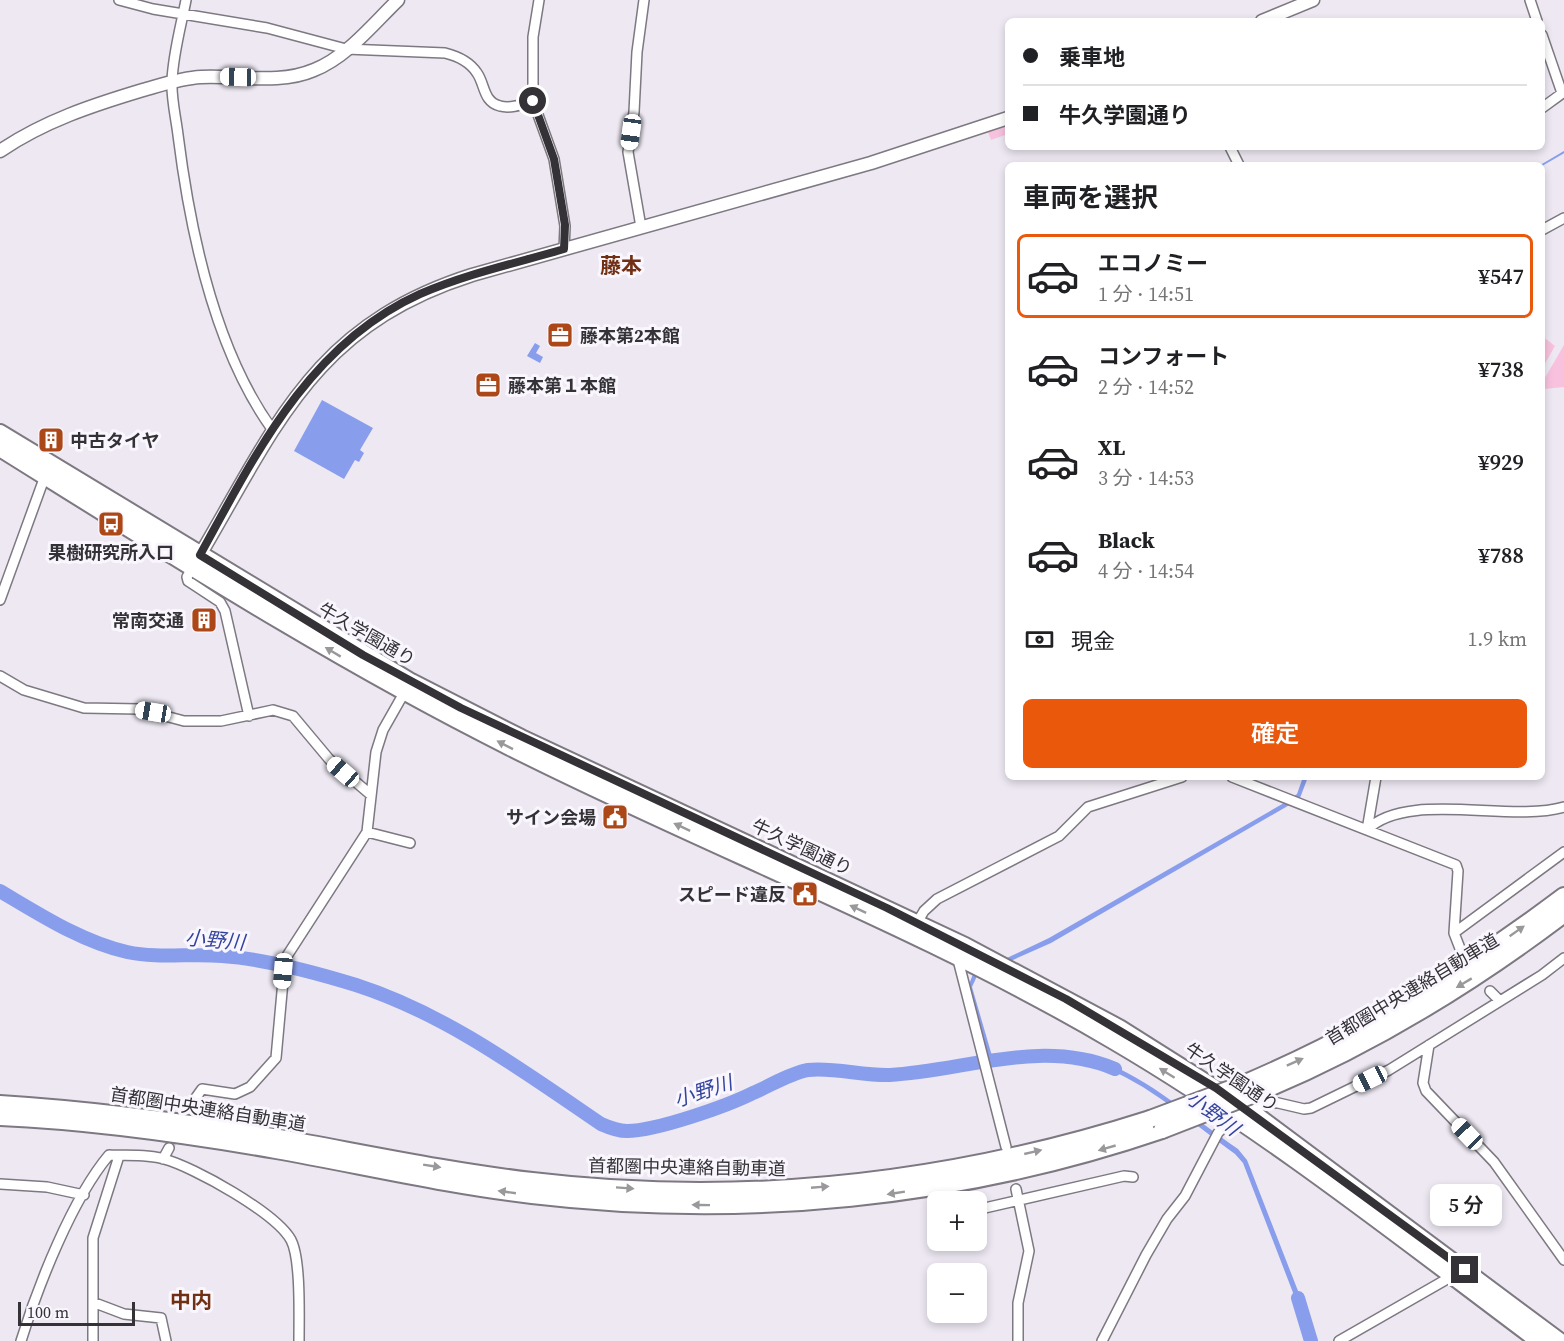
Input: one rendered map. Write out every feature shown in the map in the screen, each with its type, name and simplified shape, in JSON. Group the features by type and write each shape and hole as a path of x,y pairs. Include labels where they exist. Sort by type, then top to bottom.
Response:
{"highway":[{"name":"牛久学園通り","path":"0,433 404,693 516,750 914,928 957,956 1115,1041 1241,1113"},
{"name":"牛久学園通り","path":"0,448 45,476 363,655 471,713 914,928 1066,999 1169,1059 1458,1273 1559,1341"},
{"name":"首都圏中央連絡自動車道","path":"0,1117 106,1125 193,1137 530,1195 640,1204 705,1205 824,1201 886,1194 1005,1174 1077,1157 1156,1125 1326,1047 1416,999 1564,896"},
{"name":"首都圏中央連絡自動車道","path":"0,1104 120,1114 197,1125 533,1181 709,1191 823,1187 948,1170 1070,1144 1156,1125 1257,1093 1373,1038 1475,977 1564,914"},
{"name":"牛久学園通り","path":"1458,1273 1539,1341"}],"street":[{"path":"118,0 267,28 346,49 445,53 456,56 471,66 478,74 490,100 499,106 510,107 533,101"},
{"path":"186,0 172,81 183,173 211,291 240,372 272,429"},
{"path":"0,151 36,130 94,103 172,81 199,77 296,77 332,62 398,0"},
{"path":"539,0 533,37 533,101 554,159 565,225 564,249"},
{"path":"641,227 628,152 644,0"},
{"path":"1269,18 1313,0"},
{"path":"1530,0 1536,18"},
{"path":"1545,43 1563,92 1545,106"},
{"path":"249,716 225,611 220,602 188,581 188,577 272,429 296,394 327,359 381,316 417,295 446,284 871,163 1005,119"},
{"path":"1545,228 1564,218"},
{"path":"0,600 45,476"},
{"path":"0,676 24,690 84,708 139,709 184,721 221,721 273,710 293,716 329,759 370,795"},
{"path":"192,1103 202,1089 234,1094 250,1087 276,1058 285,960 367,832 376,752 383,730 404,693"},
{"path":"914,928 930,904 937,899 1059,836 1088,807 1173,780"},
{"path":"1240,780 1456,865 1458,872 1454,933 1461,951"},
{"path":"1367,830 1375,780"},
{"path":"1367,830 1389,815 1410,810 1531,813 1564,807"},
{"path":"367,832 410,843"},
{"path":"1454,933 1564,852"},
{"path":"957,956 1006,1147"},
{"path":"1102,1341 1146,1255 1167,1219 1185,1196 1216,1137 1241,1113 1274,1102 1304,1109 1311,1108 1389,1070 1564,958"},
{"path":"1490,991 1500,1001"},
{"path":"1429,1045 1423,1083 1426,1091 1494,1162 1564,1260"},
{"path":"163,1159 169,1148"},
{"path":"21,1341 31,1309 62,1237 94,1173 108,1155 163,1159 232,1192 282,1228 292,1242 298,1286 299,1341"},
{"path":"93,1341 95,1303 93,1238 119,1156"},
{"path":"987,1208 1124,1176 1133,1177"},
{"path":"0,1184 47,1187 84,1195"},
{"path":"1016,1190 1029,1251 1018,1303 1018,1341"},
{"path":"1339,1341 1458,1273"},
{"path":"95,1303 123,1314 161,1318 166,1341"}],"shaded area":[{"path":"1005,127 1005,135 991,140 988,132"},
{"path":"1545,338 1555,346 1545,364"},
{"path":"1564,345 1564,387 1545,389 1545,378"}],"water":[{"path":"535,343 540,346 536,353 543,357 540,363 527,356"},
{"path":"322,400 373,428 360,450 364,453 359,462 355,460 344,479 294,451"},
{"path":"1302,780 1307,780 1300,798 1286,807 1051,943 977,976 972,987 992,1056 986,1058 968,987 973,974 1049,938 1297,794"},
{"path":"1099,1060 1154,1089 1238,1149 1247,1160 1307,1314 1302,1316 1243,1163 1235,1154 1152,1093 1098,1065"}],"waterway":[{"path":"1545,163 1564,152"},
{"name":"小野川","path":"0,891 77,934 127,952 151,955 210,955 256,960 324,975 389,997 483,1045 601,1124 620,1130 640,1130 691,1117 808,1070 890,1075 1031,1056 1059,1056 1087,1060 1115,1069"},
{"name":"小野川","path":"1298,1298 1311,1341"}],"tunnel":[{"path":"169,1148 192,1103"}],"place":[{"name":"藤本第2本館","path":"560,335"},
{"name":"藤本第１本館","path":"488,385"},
{"name":"中古タイヤ","path":"51,440"},
{"name":"果樹研究所入口","path":"111,524"},
{"name":"常南交通","path":"204,620"},
{"name":"サイン会場","path":"615,817"},
{"name":"スピード違反","path":"805,894"}],"district":[{"name":"藤本","path":"621,265"},
{"name":"中内","path":"191,1300"}],"route":[{"path":"533,101 554,159 565,225 564,249 472,275 417,295 351,338 327,359 284,410 200,555 363,655 461,708 887,908 1012,970 1119,1028 1249,1110 1465,1270"}]}
